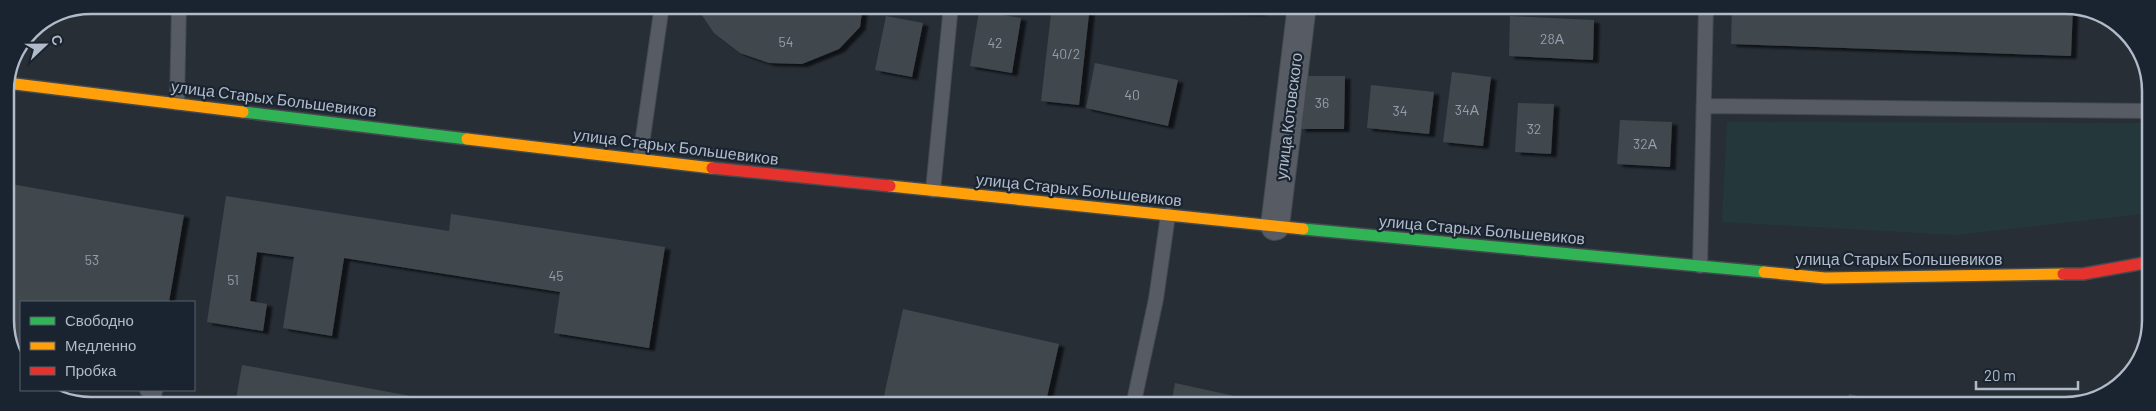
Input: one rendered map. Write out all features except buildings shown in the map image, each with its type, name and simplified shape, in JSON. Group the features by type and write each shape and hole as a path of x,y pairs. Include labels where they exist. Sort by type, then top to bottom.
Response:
{"street":[{"name":"улица Котовского","path":"1275,226 1301,14"},
{"name":"улица Старых Большевиков","path":"14,84 640,158 933,190 1275,226 1826,278 2083,274 2142,263"}],"lane":[{"path":"177,103 179,14"},
{"path":"640,158 661,14"},
{"path":"933,190 950,14"},
{"path":"1700,266 1706,14"},
{"path":"1704,106 2142,111"},
{"path":"1135,397 1156,299 1168,215"}],"green space":[{"path":"1727,122 2142,123 2142,214 1956,235 1722,222"}],"traffic: fast":[{"path":"243,112 467,139"},
{"path":"1303,229 1764,272"}],"traffic: slow":[{"path":"14,84 243,112"},
{"path":"467,139 712,168"},
{"path":"890,186 1303,229"},
{"path":"1764,272 1825,278 2063,274"}],"traffic: jam":[{"path":"712,168 890,186"},
{"path":"2063,274 2083,274 2142,263"}]}
